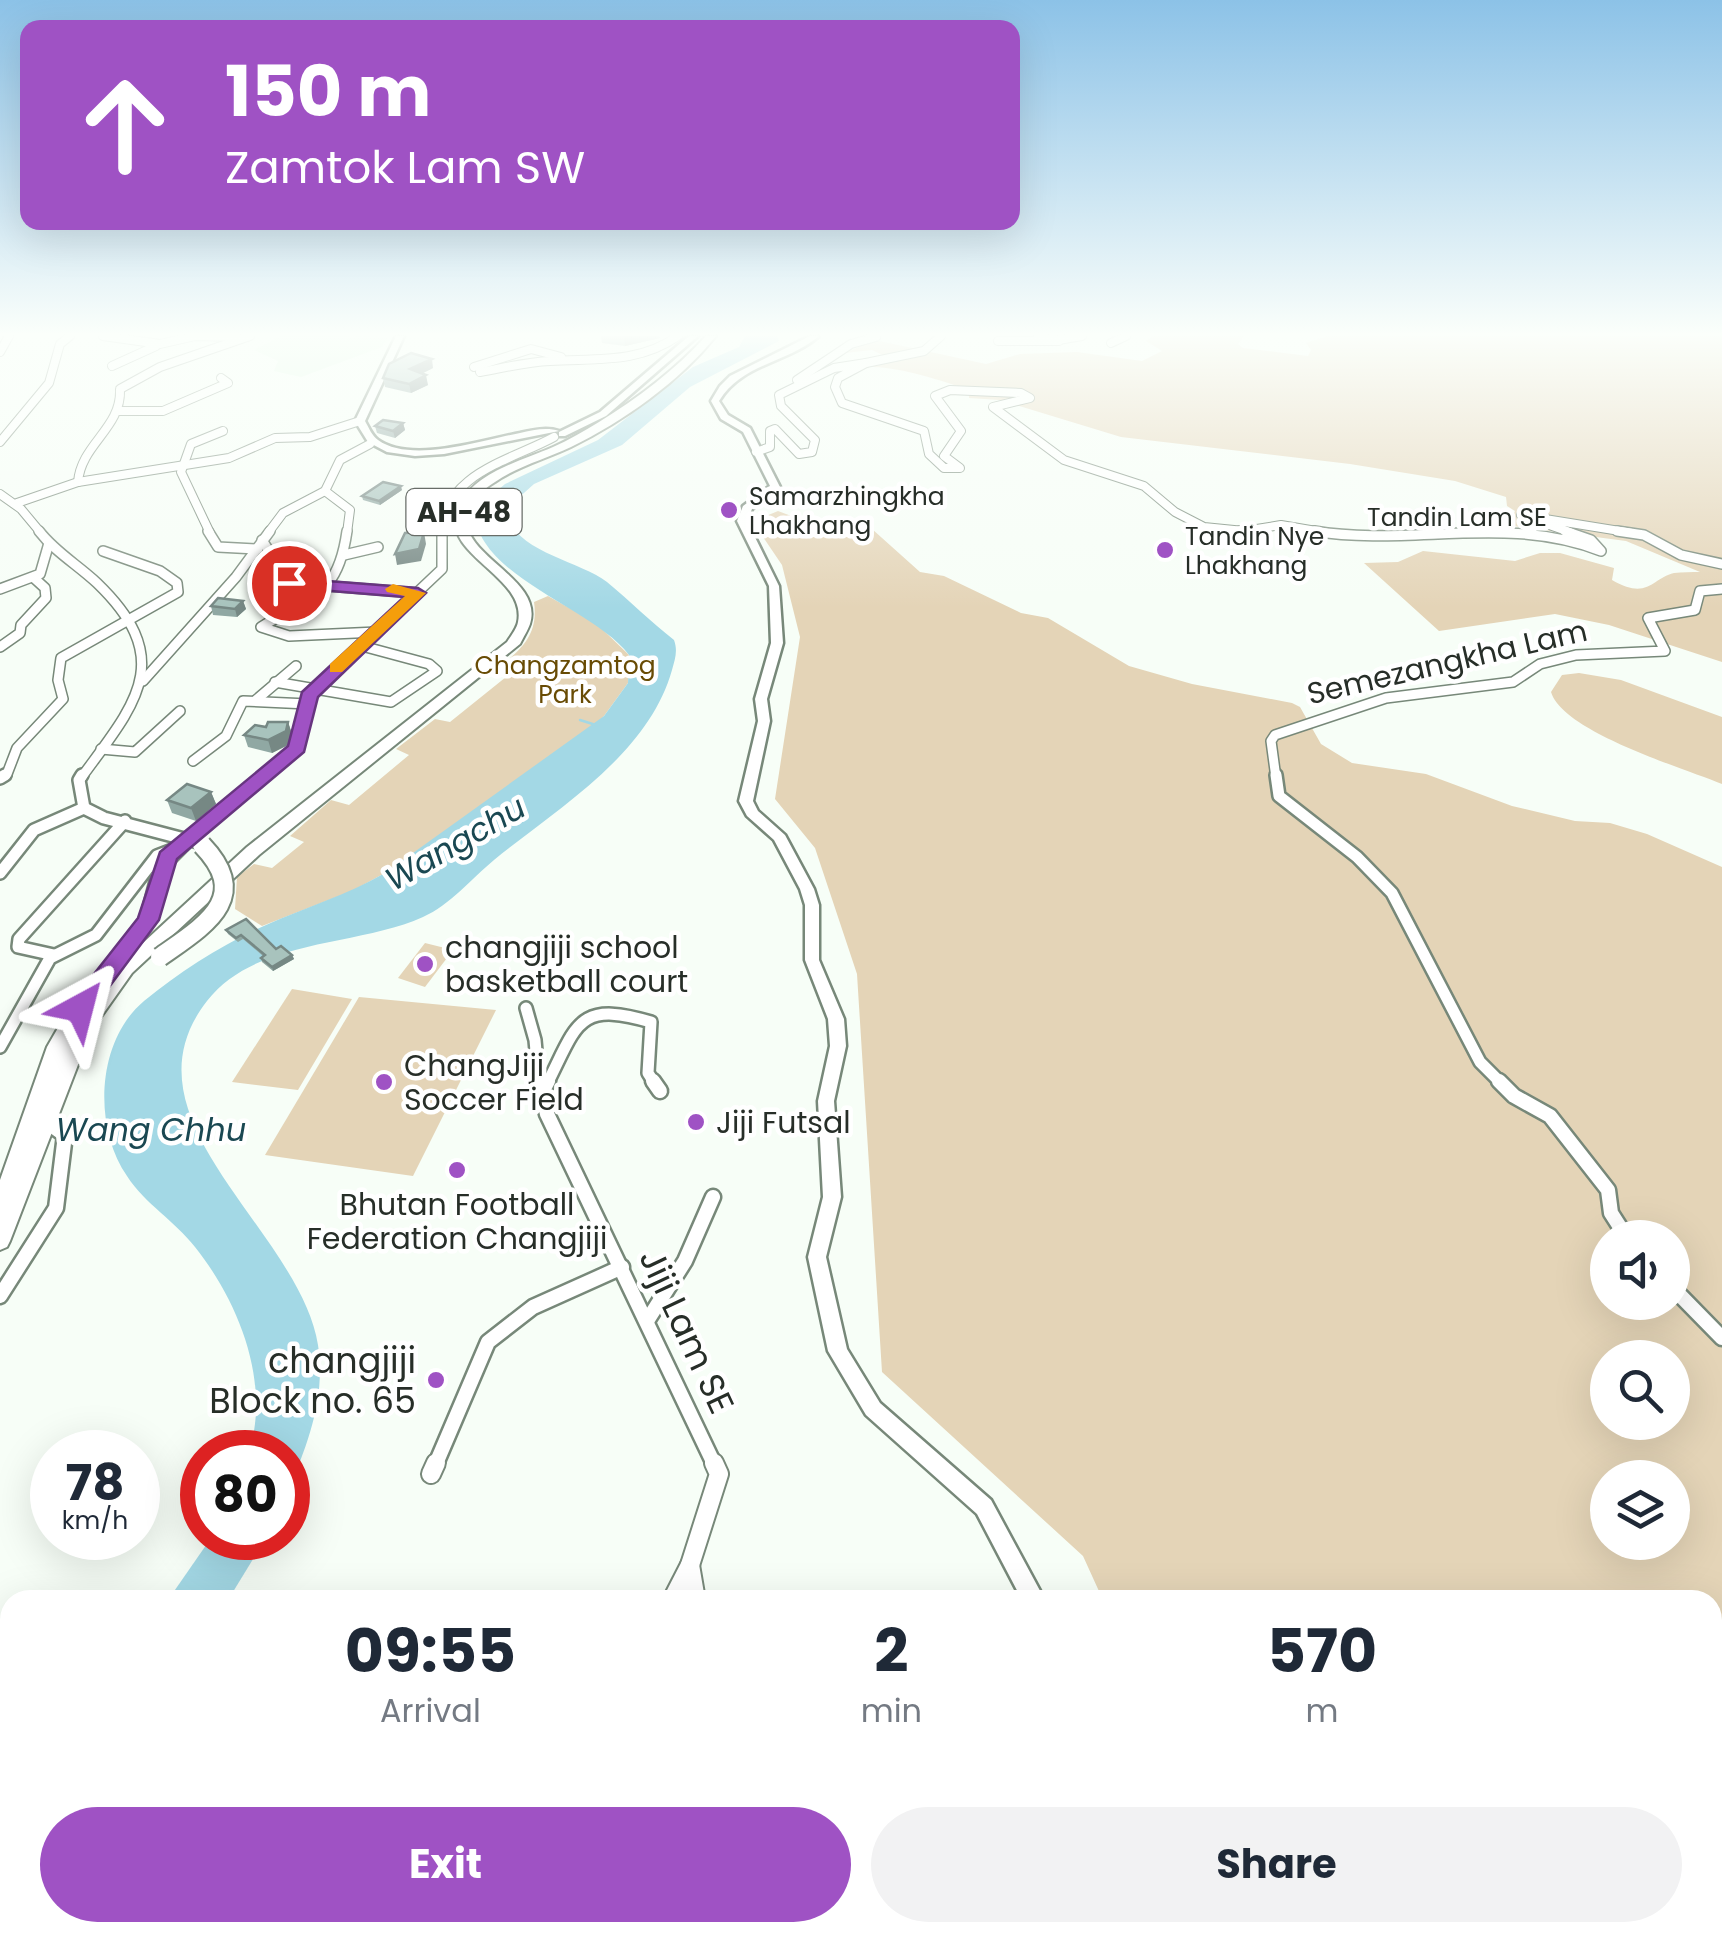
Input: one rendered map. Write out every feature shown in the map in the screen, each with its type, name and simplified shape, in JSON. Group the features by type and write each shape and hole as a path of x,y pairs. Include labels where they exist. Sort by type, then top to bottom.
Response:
{"highway":[{"name":"AH-48","path":"0,1241 83,1029 126,969 253,851 513,644 526,624 528,606 472,544 464,515 473,494 557,437 583,427"},
{"name":"AH-48","path":"557,437 584,427"},
{"name":"AH-48","path":"0,1204 55,1058 80,1008 104,978 244,846 508,634 516,619 515,604 468,557 453,515 462,494 476,482 528,460"},
{"path":"83,1029 112,994 215,913 226,895 224,870 188,845 162,864 148,920 104,978"}],"main road":[{"path":"362,427 370,444 387,454 411,454 534,433 557,437 579,427"},
{"path":"742,427 775,486 747,508 742,520 774,586 777,643 762,699 764,721 746,801 752,813 780,838 807,889 812,905 812,960 836,1018 838,1046 826,1100 832,1197 817,1257 833,1333 849,1375 873,1409 984,1506 1029,1590"}],"street":[{"path":"78,482 79,460 107,427"},
{"path":"17,502 78,482 239,456 275,438 310,437 342,427"},
{"path":"756,452 770,446 770,431 775,428 790,438 799,454 806,455 816,446 803,427"},
{"name":"Tandin Lam SE","path":"911,427 924,431 923,444 937,464 960,468 944,456 961,431 957,427"},
{"name":"Tandin Lam SE","path":"1020,427 1064,460 1144,486 1175,512 1204,527 1244,530 1281,525 1363,539 1396,534 1533,533 1574,540 1601,551 1591,540 1521,515 1644,535 1681,555 1722,564"},
{"path":"181,468 191,444 223,431"},
{"path":"0,1046 54,955 96,936 157,856 188,845 297,748 314,689 442,569 446,554 441,531 444,514 455,495 489,468 557,437"},
{"path":"143,681 283,513 325,492 333,463 370,444"},
{"path":"181,468 196,496 202,525 218,548 260,544"},
{"path":"325,492 350,510 344,556 332,584 261,627 289,636 377,632"},
{"path":"0,494 17,502 43,530 49,543 84,568 142,642 143,681 136,702 80,780 84,808"},
{"path":"0,589 40,574 49,543"},
{"path":"260,544 280,564 284,581 418,593"},
{"path":"344,556 378,547"},
{"path":"0,778 6,774 18,748 63,699 58,680 61,658 165,600 178,587 163,570 118,560 103,551"},
{"path":"0,647 16,638 46,598 45,588 34,578"},
{"name":"Semezangkha Lam","path":"1616,1220 1608,1190 1550,1116 1514,1096 1480,1062 1414,937 1408,915 1343,843 1278,796 1270,742 1306,722 1386,698 1513,682 1540,664 1576,655 1665,652 1648,618 1695,610 1700,591 1722,590"},
{"path":"275,682 390,702 437,671 429,664 362,646"},
{"path":"256,700 296,666"},
{"path":"193,761 226,736 243,701 308,704"},
{"path":"101,750 135,752 180,710"},
{"path":"0,873 22,837 56,815 84,808 188,845"},
{"path":"54,955 18,948 20,939 51,899 125,822"},
{"name":"Jiji Lam SE","path":"526,1008 534,1026 539,1104 622,1267 718,1474 690,1565 677,1590"},
{"path":"540,1096 570,1030 581,1016 592,1013 652,1022 648,1072 660,1091"},
{"path":"0,1296 56,1208 65,1135 47,1122"},
{"path":"647,1321 685,1261 713,1196"},
{"path":"431,1474 488,1342 499,1329 529,1309 622,1267"},
{"path":"1690,1306 1722,1338"},
{"path":"690,1565 694,1590"}],"green space":[{"path":"1087,427 1722,427 1722,662 1609,625 1555,614 1439,631 1364,563 1398,562 1423,551 1515,561 1540,553 1560,553 1614,568 1612,580 1634,588 1648,586 1674,573 1700,572 1626,541 1513,526 1510,522 1515,511 1507,506 1506,497 1455,481 1350,464 1121,437"},
{"path":"778,511 810,523 872,529 920,572 944,576 1021,613 1048,618 1129,666 1192,684 1292,703 1300,707 1321,744 1352,763 1426,774 1512,806 1575,821 1610,823 1647,834 1722,867 1722,1590 1098,1590 1083,1556 882,1372 857,974 815,848 775,799 800,637 782,565 759,531 766,516"},
{"name":"Changzamtog Park","path":"548,596 596,623 629,655 628,683 604,716 584,735 385,873 352,891 262,926 235,909 237,877 254,864 272,868 304,842 290,836 331,800 349,805 409,755 396,749 435,719 450,722 506,677 495,671 526,641 534,624 534,602"},
{"path":"1579,673 1621,680 1722,717 1722,784 1626,747 1577,721 1560,707 1551,692 1562,675"},
{"name":"changjiji school basketball court","path":"425,943 453,950 425,987 398,978"},
{"path":"292,989 352,999 298,1090 232,1082"},
{"name":"ChangJiji Soccer Field","path":"359,997 496,1010 413,1176 265,1155"}],"water":[{"name":"Wang Chhu","path":"615,427 644,427 622,445 534,484 505,510 520,536 607,582 674,640 672,670 660,700 622,753 573,799 442,906 397,927 279,955 228,981 207,1001 185,1045 183,1088 197,1131 221,1174 280,1259 304,1302 318,1345 320,1383 310,1430 254,1430 253,1371 247,1344 225,1293 195,1247 134,1186 116,1156 105,1110 109,1061 116,1038 144,1001 218,949 250,932 385,873 604,716 628,683 629,655 590,621 514,572 494,554 480,533 475,510 505,484 598,440"},
{"path":"196,1560 253,1560 234,1590 175,1590"}],"building":[{"path":"383,482 401,486 379,501 362,496"},
{"path":"424,532 419,549 395,554 405,533"},
{"path":"218,598 243,601 235,609 211,606"},
{"path":"268,722 288,722 286,731 268,740 244,735 255,725 266,727"},
{"path":"187,784 211,792 191,808 167,800"},
{"path":"246,919 276,949 281,946 292,955 272,967 261,958 265,955 241,935 236,938 226,930"}],"waterway":[{"path":"580,720 599,726"}],"slow traffic":[{"path":"336,668 418,593 393,589"}],"place":[{"name":"Samarzhingkha Lhakhang","path":"729,510"},
{"name":"Tandin Nye Lhakhang","path":"1165,550"},
{"name":"changjiji school basketball court","path":"425,964"},
{"name":"ChangJiji Soccer Field","path":"384,1082"},
{"name":"Jiji Futsal","path":"696,1122"},
{"name":"Bhutan Football Federation Changjiji","path":"457,1170"},
{"name":"changjiji Block no. 65","path":"436,1380"}],"route":[{"path":"80,1008 148,920 167,856 297,748 307,719 309,696 418,593 289,583"}],"water label":[{"name":"Wangchu","path":"455,843"}]}
